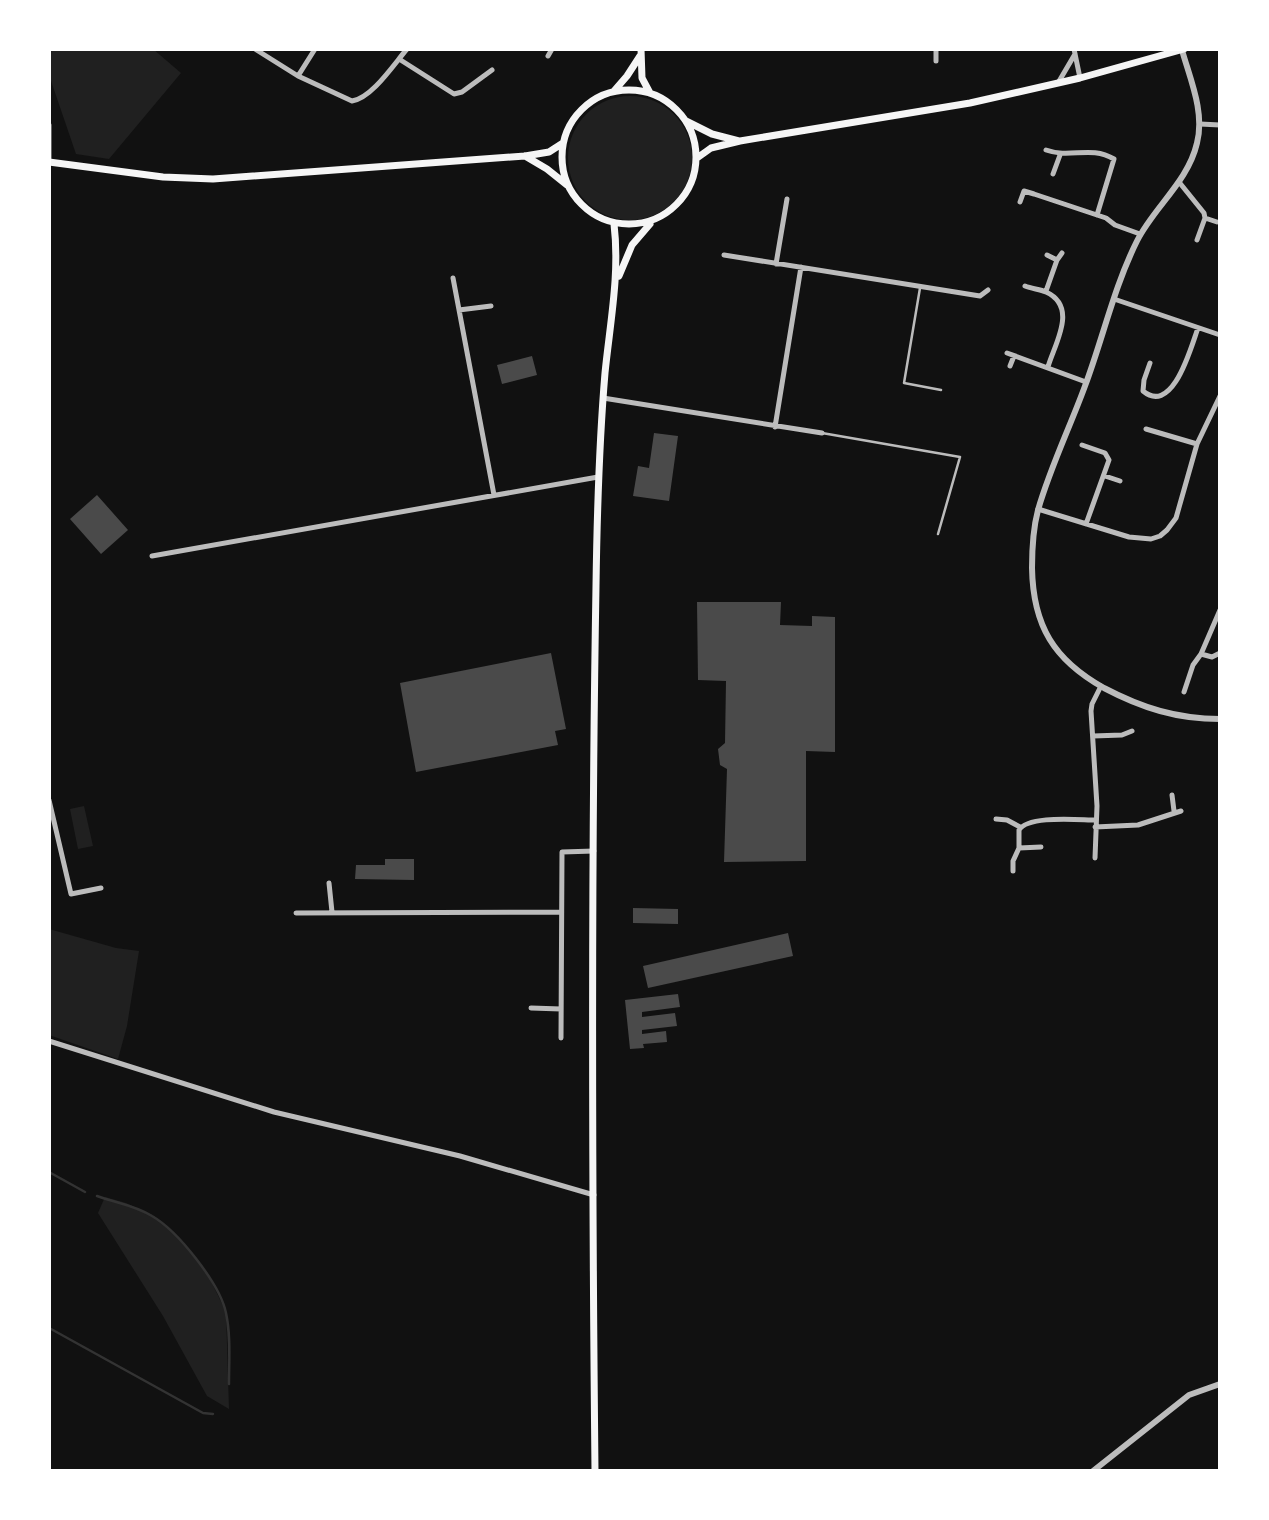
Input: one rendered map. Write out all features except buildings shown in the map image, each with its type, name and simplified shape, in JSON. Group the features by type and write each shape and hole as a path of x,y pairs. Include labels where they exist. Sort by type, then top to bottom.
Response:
{"main road":[{"path":"697,158 712,148 740,141 970,103 1080,78 1183,49"},
{"path":"613,92 627,76 641,51"},
{"path":"641,51 642,78 651,93"},
{"path":"687,121 697,158 695,174 680,203 668,214 634,225 614,224 589,212 576,200 563,172 563,143 571,123 585,106 613,92 632,90 651,93 671,104 687,121 712,134 740,141"},
{"path":"49,162 163,177 213,179 525,156 549,152 563,143"},
{"path":"525,156 567,185"},
{"path":"616,284 632,245 653,221"},
{"path":"595,1471 594,851 598,477 603,398 616,284 614,224"}],"street":[{"path":"255,49 298,76 355,101 369,93 407,49"},
{"path":"298,76 315,49"},
{"path":"548,56 552,49"},
{"path":"936,49 936,61"},
{"path":"1183,49 1200,124 1196,150 1179,182 1140,234 1114,299 1038,509 1032,563 1040,621 1048,639 1077,672 1134,703 1163,714 1220,719"},
{"path":"1074,52 1080,78"},
{"path":"1058,83 1074,52"},
{"path":"399,59 455,94 463,92 492,70"},
{"path":"1200,124 1220,125"},
{"path":"49,125 49,162"},
{"path":"1046,150 1060,155 1103,153 1114,159 1097,215"},
{"path":"1053,174 1060,155"},
{"path":"1179,182 1204,213 1205,218 1197,240"},
{"path":"1020,202 1024,191 1097,215 1140,234"},
{"path":"776,264 787,198"},
{"path":"1205,218 1217,222"},
{"path":"1046,291 1062,253"},
{"path":"1047,255 1057,260"},
{"path":"724,256 980,296 988,290"},
{"path":"775,427 801,267"},
{"path":"453,278 494,495"},
{"path":"1025,286 1046,291 1060,306 1064,317 1063,328 1048,367"},
{"path":"1114,299 1220,335"},
{"path":"459,310 491,306"},
{"path":"1150,363 1143,391 1152,396 1164,395 1171,389 1180,373 1198,327"},
{"path":"1010,366 1011,355 1086,382"},
{"path":"1038,509 1140,539 1160,536 1176,518 1197,444 1220,396"},
{"path":"603,398 822,433"},
{"path":"1146,429 1197,444"},
{"path":"1082,445 1108,456 1105,476 1086,524"},
{"path":"1105,476 1120,481"},
{"path":"152,556 598,477"},
{"path":"1184,692 1193,665 1220,610"},
{"path":"1201,653 1212,657 1220,653"},
{"path":"1095,858 1091,708 1101,686"},
{"path":"1093,736 1122,736 1132,731"},
{"path":"1013,871 1013,861 1019,848 1018,835 1024,823 1037,821 1138,825 1177,811 1172,795"},
{"path":"49,800 71,894 101,888"},
{"path":"996,819 1011,821 1020,827"},
{"path":"1019,848 1041,847"},
{"path":"561,1038 562,852 594,851"},
{"path":"329,883 331,912"},
{"path":"296,913 561,912"},
{"path":"531,1008 561,1009"},
{"path":"49,1041 274,1112 460,1156 594,1195"},
{"path":"1093,1471 1189,1395 1220,1384"}],"lane":[{"path":"920,287 904,383 941,390"},
{"path":"822,433 960,457 938,534"}],"shaded area":[{"path":"50,49 153,49 181,73 109,159 76,154 49,75"},
{"path":"630,96 654,101 674,114 687,134 692,158 687,182 674,202 654,215 630,220 606,215 586,202 573,182 568,158 573,134 586,114 606,101"},
{"path":"84,806 93,846 78,849 70,809"},
{"path":"49,929 116,948 139,951 127,1026 118,1059 49,1035"},
{"path":"105,1197 154,1216 181,1239 208,1275 226,1312 229,1409 207,1396 163,1316 98,1213"}],"waterway":[{"path":"49,1172 85,1192"},
{"path":"97,1196 138,1209 162,1223 174,1233 207,1274 222,1301 228,1322 229,1384"},
{"path":"51,1329 203,1413 213,1414"}]}
